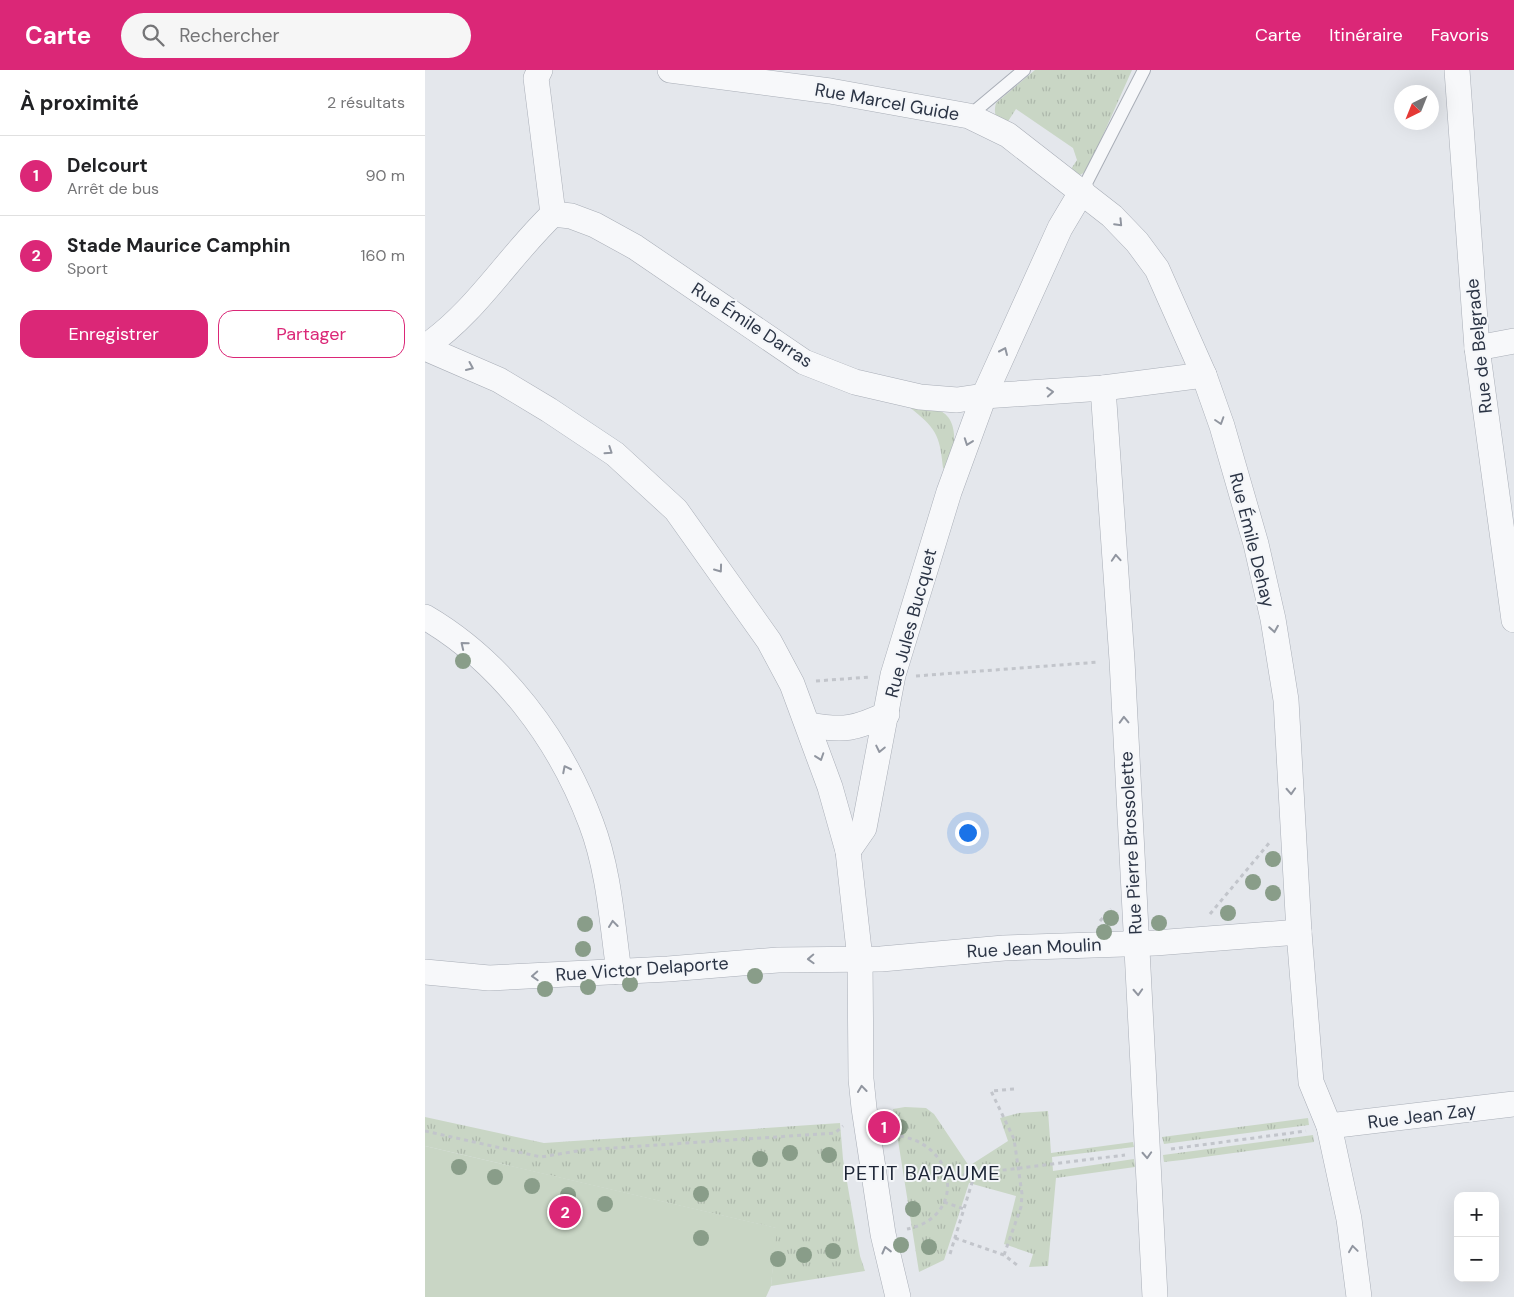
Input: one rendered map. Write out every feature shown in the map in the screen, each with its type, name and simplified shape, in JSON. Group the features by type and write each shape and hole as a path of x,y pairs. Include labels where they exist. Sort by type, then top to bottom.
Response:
{"street":[{"path":"540,70 536,78 553,214 534,232 473,304 447,331 425,347 499,380 549,410 615,454 669,504 726,578 769,641 792,684 809,725 848,851 860,959 861,1079 864,1108 883,1234 898,1297"},
{"name":"Rue Marcel Guide","path":"670,70 828,80 969,116 1008,135 1082,191"},
{"name":"Rue de Belgrade","path":"1457,70 1477,348 1514,620"},
{"name":"Rue Émile Dehay","path":"1082,191 1112,216 1137,242 1157,269 1204,375 1222,426 1253,536 1273,618 1285,700 1299,932 1311,1082 1329,1126 1349,1219 1359,1297"},
{"name":"Rue Jules Bucquet","path":"848,851 864,828 893,675 949,492 984,396 1060,228 1082,191"},
{"name":"Rue Émile Darras","path":"553,214 579,219 635,247 804,362 833,375 920,397 957,400 984,396 1103,388 1204,375"},
{"path":"1477,348 1514,341"},
{"name":"Rue Pierre Brossolette","path":"1103,388 1122,660 1155,1297"},
{"path":"425,617 439,625 478,656 505,682 555,746 591,824 601,856 609,894 619,972"},
{"path":"809,725 837,730 853,728 887,714"},
{"name":"Rue Jean Moulin","path":"860,959 1004,948 1136,944 1299,932"},
{"name":"Rue Victor Delaporte","path":"425,972 489,978 619,972 778,960 860,959"},
{"name":"Rue Jean Zay","path":"1329,1126 1514,1104"}],"lane":[{"path":"969,116 1024,70"},
{"path":"1082,191 1144,70"}],"path":[{"path":"792,684 893,675 931,676 1122,660"},
{"path":"1188,940 1278,833 1293,827"},
{"path":"1079,945 1123,896 1133,896"},
{"path":"1004,1255 1021,1207 1022,1194 1014,1139 991,1091 1014,1089"},
{"path":"425,1132 541,1157 583,1150 835,1133 845,1125 844,1110 864,1108"},
{"path":"883,1234 913,1228 930,1221 944,1202 948,1188 947,1177 941,1161 931,1148 907,1136 891,1135 890,1126"},
{"path":"950,1254 975,1173"},
{"path":"944,1202 964,1209"},
{"path":"955,1238 1004,1255 1017,1264"}],"green space":[{"path":"1035,70 1132,70 1087,171 1078,176 1069,172 1077,160 1073,148 1016,109 1005,126 996,116 996,103"},
{"path":"909,407 932,408 942,412 948,418 954,434 950,472 943,468 940,447 935,432 925,420"},
{"path":"905,1107 926,1108 934,1114 969,1166 1008,1141 1000,1118 1019,1113 1048,1111 1051,1153 1133,1142 1134,1147 1052,1157 1053,1171 1134,1159 1135,1167 1056,1178 1048,1266 1029,1267 1033,1254 1004,1244 1016,1196 969,1183 944,1260 919,1272 893,1109"},
{"path":"425,1117 544,1143 840,1123 843,1159 860,1256 865,1271 771,1286 776,1228 425,1146"},
{"path":"1308,1118 1309,1125 1164,1144 1162,1137"},
{"path":"1313,1135 1314,1142 1164,1162 1163,1155"},
{"path":"425,1146 777,1228 771,1286 766,1297 425,1297"}],"place":[{"name":"Delcourt","path":"884,1127"},
{"name":"Stade Maurice Camphin","path":"565,1212"}],"district":[{"name":"PETIT BAPAUME","path":"922,1173"}]}
